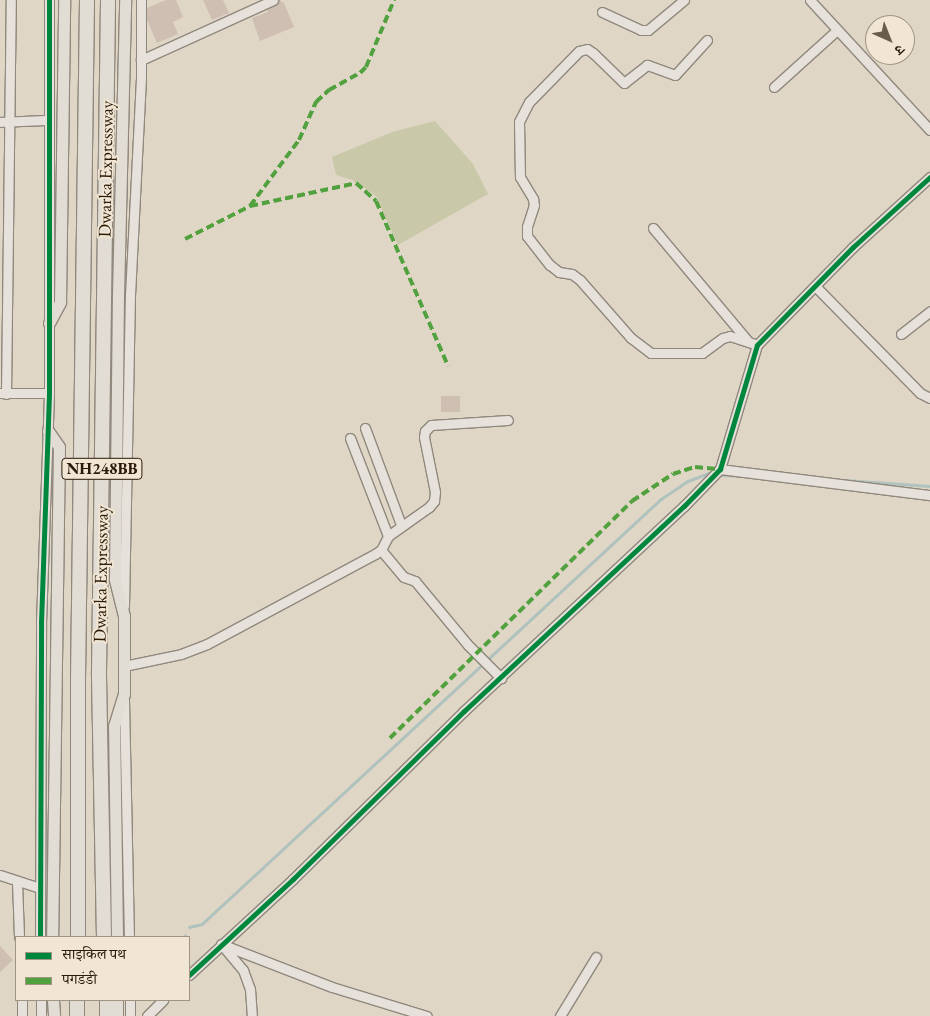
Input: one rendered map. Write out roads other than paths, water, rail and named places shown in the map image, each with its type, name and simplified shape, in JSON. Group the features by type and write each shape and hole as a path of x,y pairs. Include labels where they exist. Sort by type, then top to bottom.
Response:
{"highway":[{"name":"Dwarka Expressway","path":"78,936 78,679 87,0"},
{"name":"Dwarka Expressway","path":"104,936 99,672 108,0"},
{"path":"78,1001 78,1016"},
{"path":"106,1001 108,1016"}],"main road":[{"path":"49,323 60,302 64,0"},
{"path":"117,936 114,726 124,694 124,616 115,579 120,190 125,0"},
{"path":"48,430 59,447 53,756 52,936"},
{"path":"53,1001 54,1016"},
{"path":"117,1001 117,1016"}],"street":[{"path":"11,0 4,121 3,394 49,393"},
{"path":"40,936 41,623 49,393 49,0"},
{"path":"124,616 130,295 138,167 141,0"},
{"path":"141,60 273,0"},
{"path":"602,12 641,30 648,30 684,0"},
{"path":"810,0 930,130"},
{"path":"774,87 837,30"},
{"path":"707,40 674,75 647,65 624,83 593,53 587,49 579,50 529,102 520,122 520,177 534,199 527,227 527,236 550,265 559,272 572,274 580,280 631,338 651,353 698,354 706,352 723,338 730,336 747,340 757,345"},
{"path":"4,121 48,120"},
{"path":"190,974 293,879 684,506 720,469 757,345 815,286 930,177"},
{"path":"653,228 747,340"},
{"path":"815,286 920,393 930,398"},
{"path":"901,334 930,311"},
{"path":"124,666 181,654 207,644 381,550 388,536 429,507 434,500 435,492 424,437 431,425 508,420"},
{"path":"365,428 401,526"},
{"path":"350,438 388,536"},
{"path":"720,469 930,495"},
{"path":"381,550 404,578 415,581 468,645 502,678"},
{"path":"124,694 129,936"},
{"path":"0,875 40,888"},
{"path":"17,882 19,936"},
{"path":"221,944 243,970 250,989 252,1016"},
{"path":"221,944 332,987 426,1016"},
{"path":"560,1016 596,957"},
{"path":"22,1001 22,1016"},
{"path":"41,1001 42,1016"},
{"path":"130,1001 130,1016"},
{"path":"147,1016 162,1001"}],"waterway":[{"path":"487,660 661,499 688,481 709,473"},
{"path":"722,475 743,476"},
{"path":"845,480 930,486"},
{"path":"189,927 202,924 483,664"}]}
